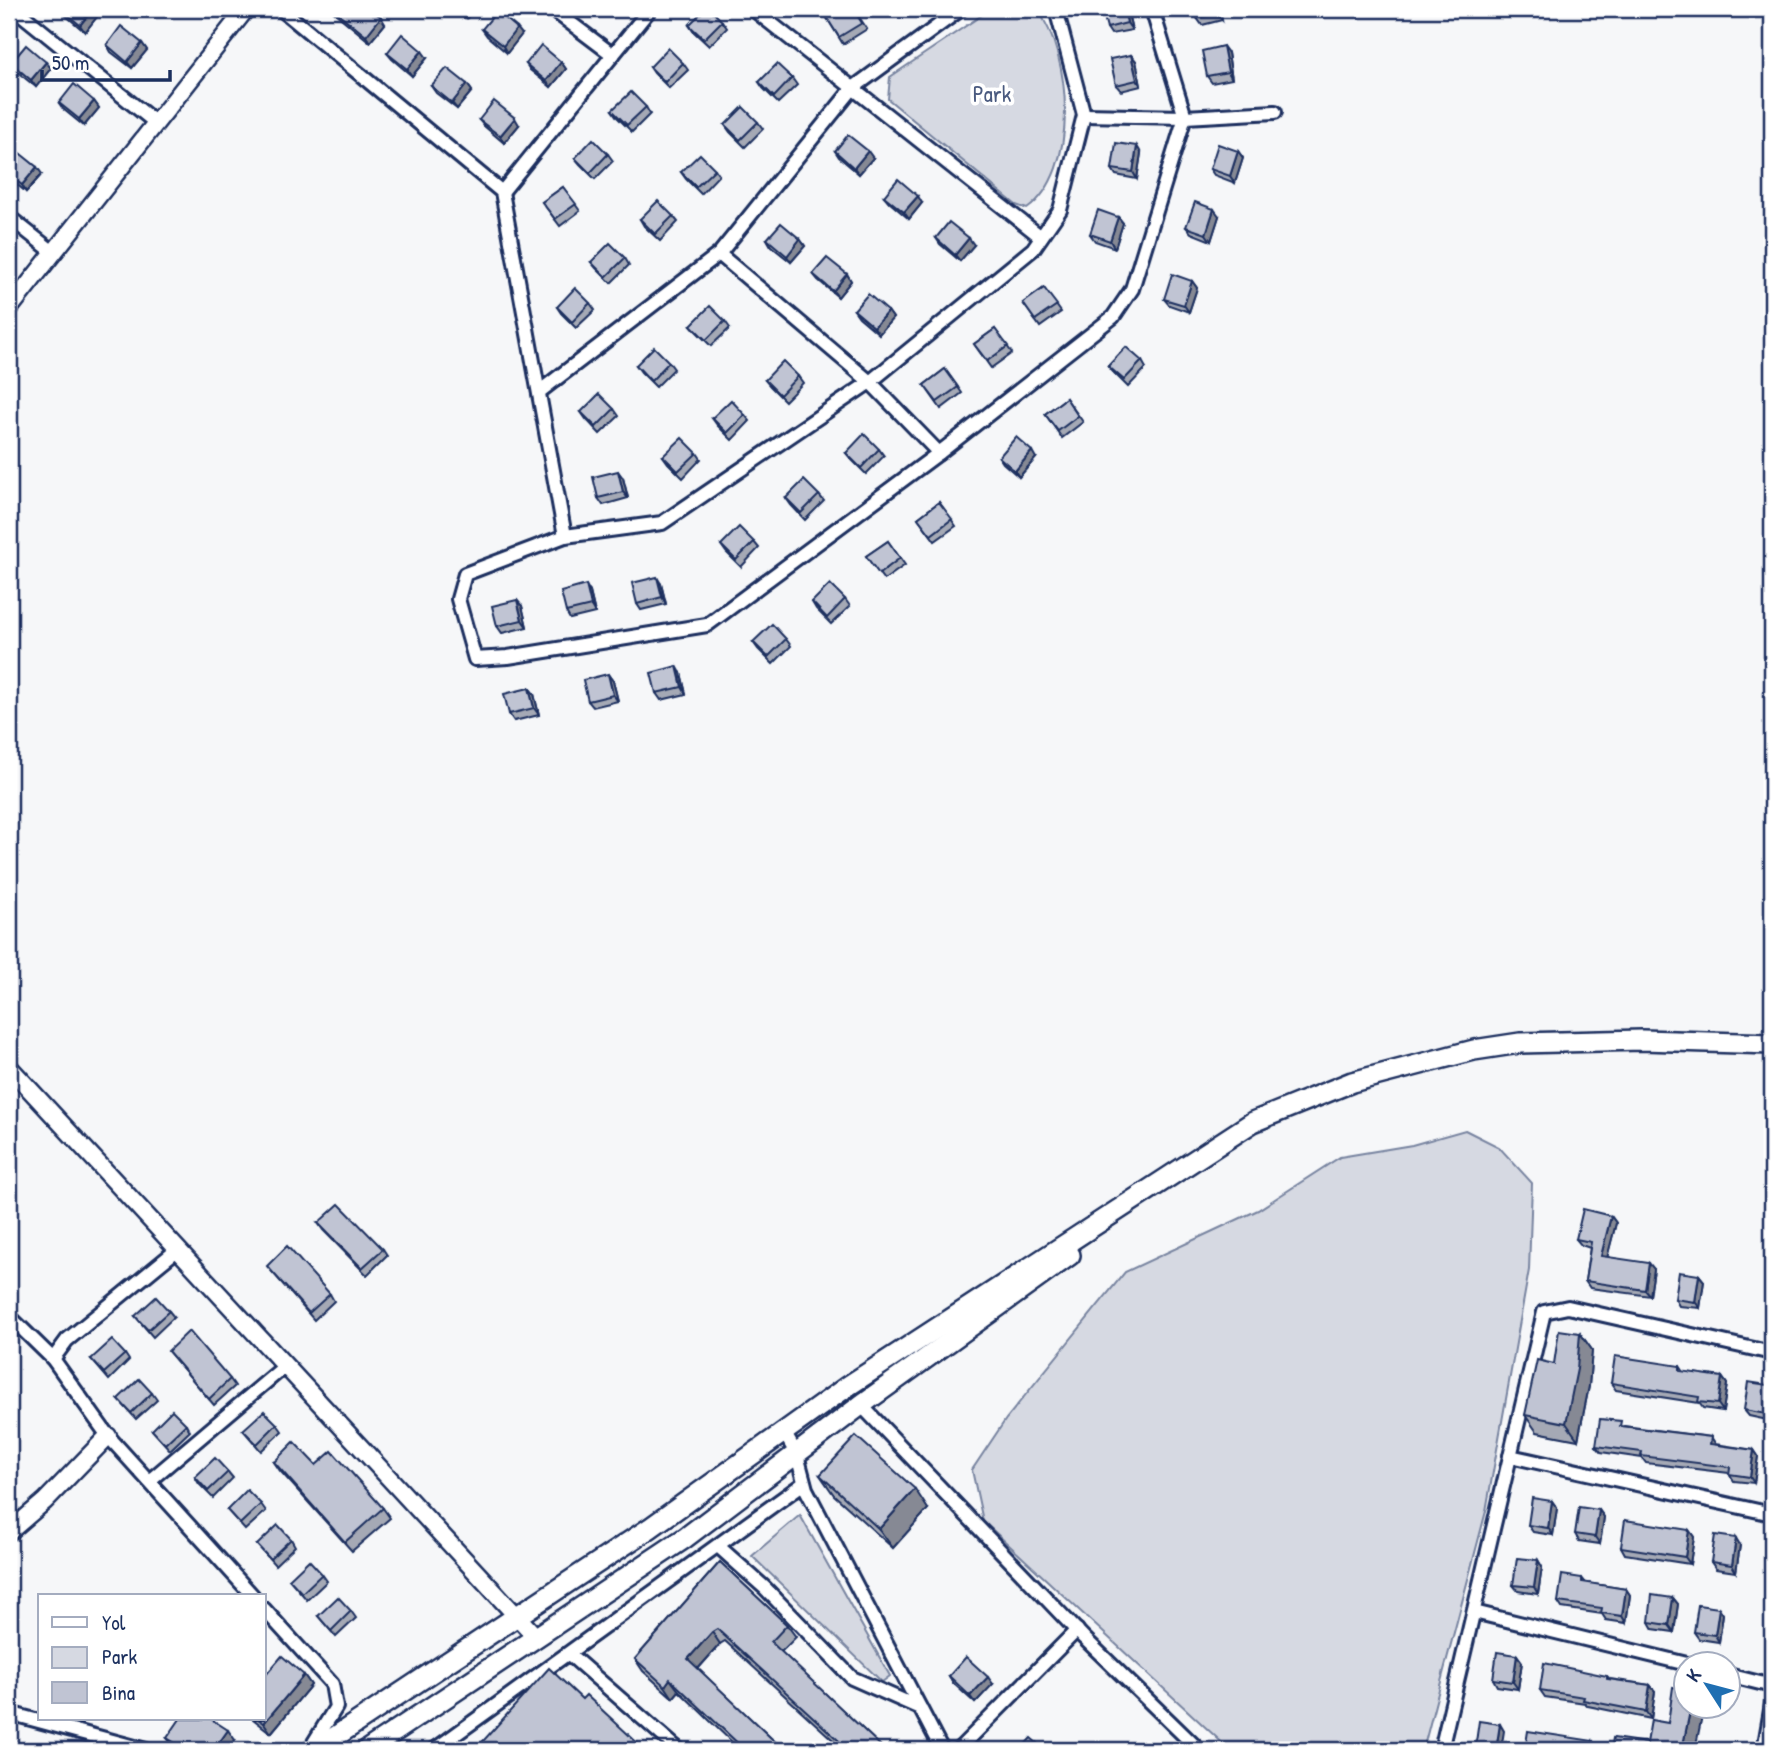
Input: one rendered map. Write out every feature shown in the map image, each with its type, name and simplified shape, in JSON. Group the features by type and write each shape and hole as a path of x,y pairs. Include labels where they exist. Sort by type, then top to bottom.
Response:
{"main road":[{"path":"315,1750 650,1528 848,1386 1252,1122 1352,1082 1474,1050 1520,1043 1642,1040 1772,1044"},
{"path":"367,1750 685,1538 861,1405 1177,1181 1274,1124 1366,1088 1497,1057 1558,1053 1772,1055"}],"street":[{"path":"15,9 156,123"},
{"path":"9,309 246,9"},
{"path":"281,9 502,192 565,536"},
{"path":"552,9 613,55"},
{"path":"502,192 650,9"},
{"path":"753,9 1041,237"},
{"path":"539,392 719,254 853,88 961,9"},
{"path":"1056,9 1084,115 1060,210 1032,249 870,382 662,523 565,536 465,574 458,599 475,659 707,625 939,453 1113,317 1132,289 1185,117 1152,9"},
{"path":"1084,115 1185,117 1275,112"},
{"path":"9,217 53,252"},
{"path":"719,254 870,382 939,453"},
{"path":"9,1067 537,1638"},
{"path":"53,1359 67,1340 178,1249"},
{"path":"1441,1750 1544,1312 1568,1307 1772,1353"},
{"path":"9,1316 53,1359 108,1436 251,1594"},
{"path":"149,1481 285,1366"},
{"path":"861,1405 1077,1630 1199,1750"},
{"path":"784,1432 797,1455 804,1483 942,1750"},
{"path":"9,1532 45,1501 108,1436"},
{"path":"1510,1457 1772,1514"},
{"path":"434,1750 804,1483"},
{"path":"718,1546 765,1588 852,1678 920,1708"},
{"path":"266,1611 332,1684 336,1707 309,1750"},
{"path":"1475,1612 1672,1660"},
{"path":"958,1750 1077,1630"},
{"path":"569,1654 679,1750"},
{"path":"1742,1678 1772,1686"},
{"path":"1764,1750 1772,1704"},
{"path":"9,1713 146,1750"}],"green space":[{"name":"Park","path":"991,9 1037,9 1049,30 1058,55 1065,112 1063,141 1056,168 1044,191 1027,209 1016,205 888,99 890,77"},
{"path":"1465,1130 1499,1147 1532,1183 1529,1270 1486,1511 1423,1750 1230,1750 983,1521 972,1470 1006,1419 1125,1272 1258,1210 1340,1157 1412,1145"},
{"path":"800,1515 890,1676 882,1682 752,1556"}],"building":[{"path":"61,9 93,9 80,25"},
{"path":"333,9 370,9 381,17 366,36"},
{"path":"705,9 710,9 722,21 704,39 689,25"},
{"path":"841,9 853,9 862,23 839,37 827,18"},
{"path":"1102,9 1124,9 1127,23 1107,28"},
{"path":"1195,9 1216,9 1217,14 1197,18"},
{"path":"497,11 517,28 503,46 482,29"},
{"path":"121,26 142,43 127,62 107,45"},
{"path":"402,34 422,51 407,69 387,53"},
{"path":"26,45 46,62 31,80 11,63"},
{"path":"541,45 561,62 546,81 526,64"},
{"path":"1223,46 1228,72 1207,76 1202,51"},
{"path":"668,48 683,63 665,82 650,67"},
{"path":"1131,55 1137,80 1116,85 1110,59"},
{"path":"777,64 792,78 774,97 759,82"},
{"path":"447,68 467,84 452,103 431,86"},
{"path":"74,84 94,101 79,119 59,103"},
{"path":"631,92 646,107 627,125 612,110"},
{"path":"494,101 515,118 500,136 479,120"},
{"path":"743,107 758,122 740,140 725,125"},
{"path":"848,135 868,151 854,168 835,151"},
{"path":"593,139 608,154 590,173 575,158"},
{"path":"1116,143 1137,146 1133,172 1112,169"},
{"path":"1218,144 1238,151 1230,176 1210,169"},
{"path":"16,150 37,167 22,185 9,175 9,159"},
{"path":"700,154 715,169 696,187 681,172"},
{"path":"898,179 918,196 904,212 884,196"},
{"path":"563,187 576,204 555,219 542,202"},
{"path":"658,201 673,216 655,234 640,219"},
{"path":"1195,202 1214,209 1206,234 1186,227"},
{"path":"1098,210 1118,217 1110,241 1090,234"},
{"path":"949,222 969,238 955,255 936,238"},
{"path":"781,223 800,239 787,256 767,239"},
{"path":"610,243 625,258 606,277 591,262"},
{"path":"827,258 847,274 833,291 813,274"},
{"path":"1172,274 1192,281 1184,305 1164,299"},
{"path":"575,288 590,303 572,322 557,307"},
{"path":"1044,288 1057,305 1035,320 1023,303"},
{"path":"868,294 888,311 874,327 854,310"},
{"path":"710,306 725,321 706,340 691,325"},
{"path":"995,329 1008,346 987,361 974,344"},
{"path":"654,347 669,362 651,381 636,365"},
{"path":"1126,347 1142,361 1124,380 1108,366"},
{"path":"783,361 798,376 780,395 765,380"},
{"path":"945,369 958,387 937,402 924,385"},
{"path":"599,394 614,409 596,427 581,412"},
{"path":"1066,398 1078,416 1058,431 1045,414"},
{"path":"731,400 745,415 727,433 712,418"},
{"path":"864,434 879,449 861,468 846,453"},
{"path":"1016,437 1032,451 1015,471 999,457"},
{"path":"682,438 697,453 678,471 663,456"},
{"path":"618,471 623,492 598,498 593,477"},
{"path":"804,480 819,495 801,513 786,498"},
{"path":"939,502 952,519 931,535 918,518"},
{"path":"739,527 754,542 736,560 721,545"},
{"path":"888,541 900,558 879,574 866,556"},
{"path":"657,577 662,597 637,604 632,583"},
{"path":"830,584 845,599 827,618 812,602"},
{"path":"586,585 591,606 566,612 561,592"},
{"path":"517,600 522,620 497,626 492,606"},
{"path":"772,624 786,639 768,657 753,642"},
{"path":"677,666 682,687 656,693 651,673"},
{"path":"608,674 613,695 588,701 583,680"},
{"path":"529,688 534,708 509,714 504,694"},
{"path":"339,1204 383,1249 362,1268 318,1223"},
{"path":"1583,1209 1611,1216 1601,1256 1649,1263 1645,1290 1585,1281 1591,1242 1576,1239"},
{"path":"287,1246 330,1294 309,1313 267,1266"},
{"path":"1679,1272 1699,1275 1695,1302 1675,1299"},
{"path":"1771,1290 1772,1318 1767,1318"},
{"path":"156,1297 169,1311 148,1330 135,1316"},
{"path":"1559,1330 1580,1333 1577,1369 1566,1423 1525,1415 1537,1360 1554,1364"},
{"path":"189,1331 230,1379 209,1399 168,1351"},
{"path":"112,1340 125,1354 104,1373 91,1359"},
{"path":"1615,1356 1680,1366 1680,1371 1722,1377 1718,1404 1698,1402 1699,1397 1611,1383"},
{"path":"139,1379 152,1393 131,1413 118,1399"},
{"path":"1748,1382 1772,1388 1772,1415 1744,1410"},
{"path":"172,1410 186,1424 165,1444 152,1430"},
{"path":"264,1411 277,1424 257,1444 243,1430"},
{"path":"1600,1419 1621,1421 1620,1426 1711,1437 1710,1444 1754,1450 1750,1477 1729,1474 1730,1467 1641,1456 1642,1452 1596,1446"},
{"path":"856,1436 915,1489 879,1529 820,1475"},
{"path":"294,1442 316,1465 332,1451 383,1508 345,1542 274,1462"},
{"path":"215,1458 228,1472 208,1491 195,1477"},
{"path":"247,1490 261,1504 240,1524 227,1510"},
{"path":"1532,1498 1552,1501 1548,1528 1528,1525"},
{"path":"1579,1507 1599,1510 1595,1537 1575,1534"},
{"path":"1625,1520 1689,1530 1685,1557 1621,1547"},
{"path":"278,1525 291,1539 270,1559 257,1545"},
{"path":"1715,1535 1736,1538 1732,1565 1711,1562"},
{"path":"1517,1558 1538,1560 1534,1587 1513,1585"},
{"path":"309,1560 322,1574 302,1593 289,1579"},
{"path":"720,1562 787,1625 771,1642 885,1750 849,1750 717,1629 688,1659 785,1750 745,1750 670,1679 665,1686 635,1659"},
{"path":"1562,1575 1582,1578 1582,1582 1626,1589 1622,1616 1601,1613 1602,1608 1558,1602"},
{"path":"1652,1595 1673,1598 1669,1625 1649,1622"},
{"path":"338,1597 351,1611 331,1631 318,1616"},
{"path":"1698,1605 1719,1608 1715,1635 1694,1632"},
{"path":"1497,1652 1517,1655 1513,1682 1493,1679"},
{"path":"282,1656 304,1675 264,1723 260,1720 266,1720 266,1675"},
{"path":"966,1657 988,1677 970,1696 949,1676"},
{"path":"1544,1663 1607,1676 1607,1679 1650,1685 1646,1712 1540,1690"},
{"path":"549,1668 582,1699 586,1695 645,1750 475,1750"},
{"path":"1672,1694 1672,1720 1688,1720 1682,1750 1611,1750 1613,1738 1647,1743 1651,1720 1668,1723"},
{"path":"179,1720 213,1720 228,1730 214,1750 187,1750 167,1738"},
{"path":"1479,1721 1500,1724 1496,1750 1475,1749"},
{"path":"1528,1731 1593,1741 1592,1750 1525,1750"},
{"path":"1031,1738 1045,1750 1020,1750"},
{"path":"9,1739 16,1741 13,1750 9,1750"}]}
